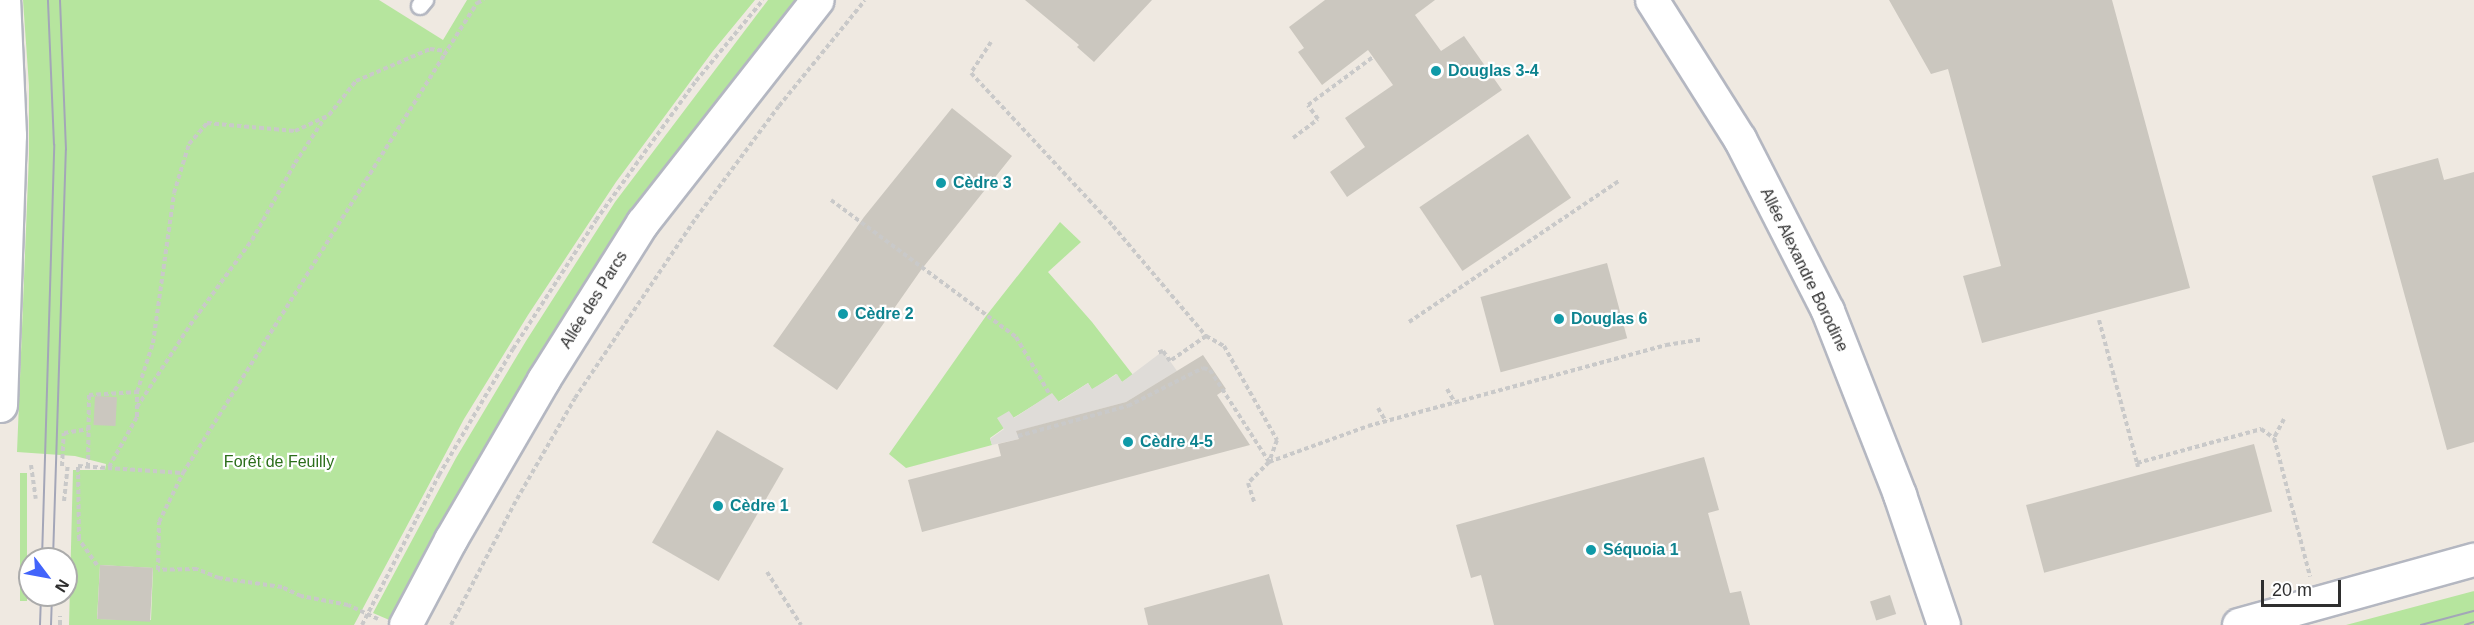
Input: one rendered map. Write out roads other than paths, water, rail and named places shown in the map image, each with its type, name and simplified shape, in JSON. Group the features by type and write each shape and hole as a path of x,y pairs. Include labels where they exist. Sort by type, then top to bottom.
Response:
{"street":[{"path":"0,405 9,135 3,0"},
{"name":"Allée des Parcs","path":"406,625 451,540 544,380 643,223 818,0"},
{"name":"Allée Alexandre Borodine","path":"1652,0 1740,139 1828,311 1900,495 1944,625"},
{"path":"2239,625 2474,560"}],"tram line":[{"path":"42,547 54,145 48,0"},
{"path":"53,547 66,150 60,0"},
{"path":"40,625 41,607"},
{"path":"51,625 52,607"},
{"path":"2421,625 2474,611"},
{"path":"2465,625 2474,622"}],"place":[{"name":"Douglas 3-4","path":"1436,71"},
{"name":"Cèdre 3","path":"941,183"},
{"name":"Cèdre 2","path":"843,314"},
{"name":"Douglas 6","path":"1559,319"},
{"name":"Cèdre 4-5","path":"1128,442"},
{"name":"Cèdre 1","path":"718,506"},
{"name":"Séquoia 1","path":"1591,550"}],"park label":[{"name":"Forêt de Feuilly","path":"279,462"}]}
